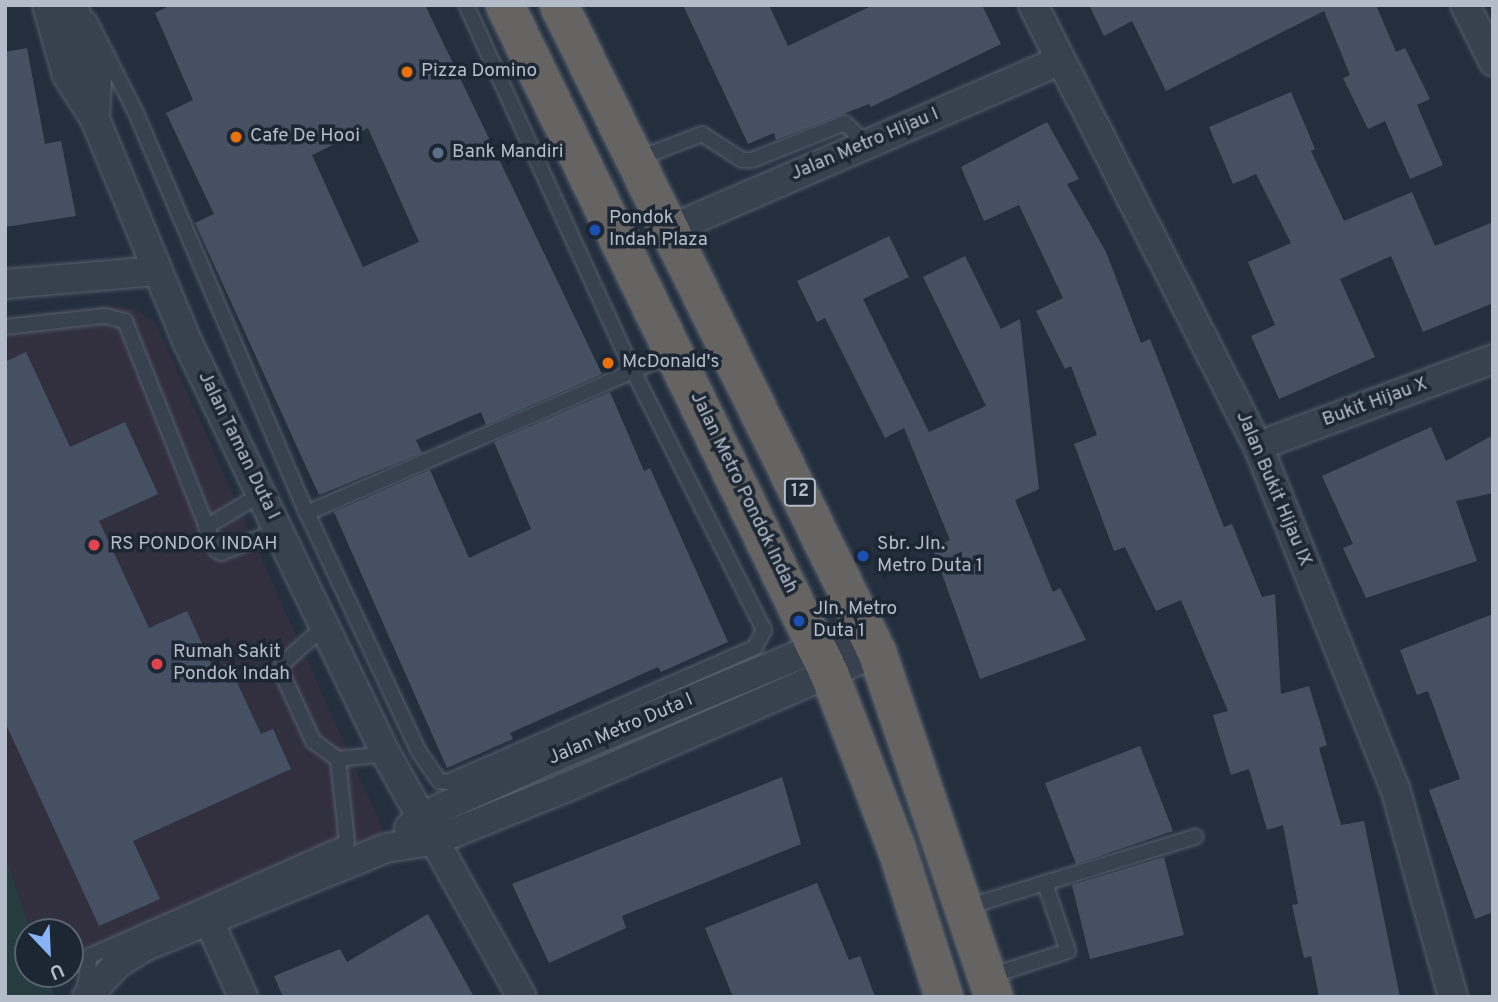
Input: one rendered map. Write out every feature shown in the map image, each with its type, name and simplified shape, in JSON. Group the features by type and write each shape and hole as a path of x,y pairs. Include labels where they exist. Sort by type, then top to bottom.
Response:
{"highway":[{"name":"Jalan Metro Pondok Indah","path":"505,5 823,661 897,849 944,997"},
{"name":"12","path":"559,5 872,640 967,907 992,987"}],"street":[{"name":"Jalan Taman Duta I","path":"47,5 68,75 95,119 156,271 386,754 522,997"},
{"name":"Jalan Taman Duta I","path":"73,5 97,80 95,119"},
{"name":"Jalan Bukit Hijau IX","path":"1033,5 1258,446 1395,788 1454,997"},
{"path":"1465,5 1493,61"},
{"name":"Jalan Metro Hijau I","path":"671,229 1060,61"},
{"path":"5,284 156,271"},
{"name":"Bukit Hijau X","path":"1258,446 1493,359"},
{"name":"Jalan Metro Duta I","path":"429,828 567,787 682,738 823,661 872,640"},
{"name":"Jalan Metro Duta I","path":"85,997 127,958 429,828 550,749 670,710 747,664 823,661"},
{"path":"670,710 682,738"},
{"path":"550,749 567,787"},
{"path":"209,921 243,997"}],"lane":[{"path":"85,5 136,113 307,513 419,752 439,781 448,782 550,749 747,664 761,639 761,617 633,371 466,5"},
{"path":"636,159 702,134 742,160 752,160 845,123 866,144"},
{"path":"5,327 105,316 125,321 206,527 221,553 279,530"},
{"path":"307,513 675,353"},
{"path":"206,527 263,493"},
{"path":"326,625 283,663 281,671 313,741 338,759 386,754"},
{"path":"85,997 90,956 347,842 338,759"},
{"path":"967,907 1195,838"},
{"path":"992,987 1068,951 1045,884"}],"shaded area":[{"name":"Rumah Sakit Pondok Indah","path":"111,306 134,308 156,323 384,832 84,970 84,918 26,918 5,855 5,318"}],"green space":[{"path":"5,855 26,918 14,918 14,988 51,988 55,997 5,997"}],"building":[{"path":"171,5 425,5 602,374 486,425 481,412 416,440 422,453 319,495 195,223 214,214 166,113 193,100 155,13","holes":["368,128 419,242 363,267 312,155"]},
{"path":"683,5 769,5 788,46 873,5 982,5 1001,44 871,107 869,104 776,140 774,133 748,144"},
{"path":"1089,5 1376,5 1396,52 1405,48 1430,99 1417,105 1443,165 1410,179 1385,121 1368,129 1343,78 1350,75 1324,11 1166,91 1132,21 1104,36"},
{"path":"27,48 45,144 61,141 76,216 5,227 5,52"},
{"path":"1291,92 1315,149 1311,151 1344,221 1412,192 1435,246 1493,222 1493,303 1423,332 1391,256 1340,279 1375,357 1279,399 1251,336 1275,325 1248,262 1291,243 1256,174 1233,184 1209,127"},
{"path":"1047,122 1079,179 1067,184 1106,252 1141,343 1150,339 1224,527 1232,524 1262,597 1275,594 1281,694 1309,686 1327,745 1319,748 1341,825 1364,821 1400,997 1319,997 1311,956 1304,958 1292,905 1298,904 1283,825 1267,830 1249,769 1231,775 1213,715 1228,711 1181,600 1156,611 1125,547 1114,551 1074,444 1097,435 1071,366 1065,369 1036,311 1063,298 1019,205 984,221 961,167"},
{"path":"889,236 909,277 863,299 929,432 986,406 923,277 965,256 1001,329 1020,319 1039,489 1015,500 1053,592 1060,588 1086,640 980,679 933,549 950,540 904,428 885,438 825,318 817,322 797,281"},
{"path":"26,352 70,447 125,422 158,494 99,521 149,628 187,611 214,670 228,663 261,734 273,729 291,769 133,841 160,899 99,926 5,722 5,362"},
{"path":"610,392 644,471 650,468 728,642 661,672 658,667 510,733 513,739 447,768 334,512 430,470 469,558 531,529 494,442"},
{"path":"1431,427 1446,461 1493,435 1493,493 1456,501 1477,561 1366,598 1343,548 1353,544 1322,476"},
{"path":"1493,614 1493,912 1475,919 1429,790 1460,779 1428,691 1417,695 1400,650"},
{"path":"1140,746 1173,831 1076,864 1045,783"},
{"path":"782,777 801,844 622,916 626,928 549,963 512,884"},
{"path":"1164,857 1184,935 1090,959 1072,885"},
{"path":"817,883 849,960 860,956 875,997 733,997 705,928"},
{"path":"428,914 474,997 283,997 274,976 340,949 347,962"}],"place":[{"name":"Pizza Domino","path":"407,72"},
{"name":"Cafe De Hooi","path":"236,137"},
{"name":"Bank Mandiri","path":"438,153"},
{"name":"Pondok Indah Plaza","path":"595,230"},
{"name":"McDonald's","path":"608,363"},
{"name":"RS PONDOK INDAH","path":"94,545"},
{"name":"Sbr. Jln. Metro Duta 1","path":"863,556"},
{"name":"Jln. Metro Duta 1","path":"799,621"},
{"name":"Rumah Sakit Pondok Indah","path":"157,664"}]}
